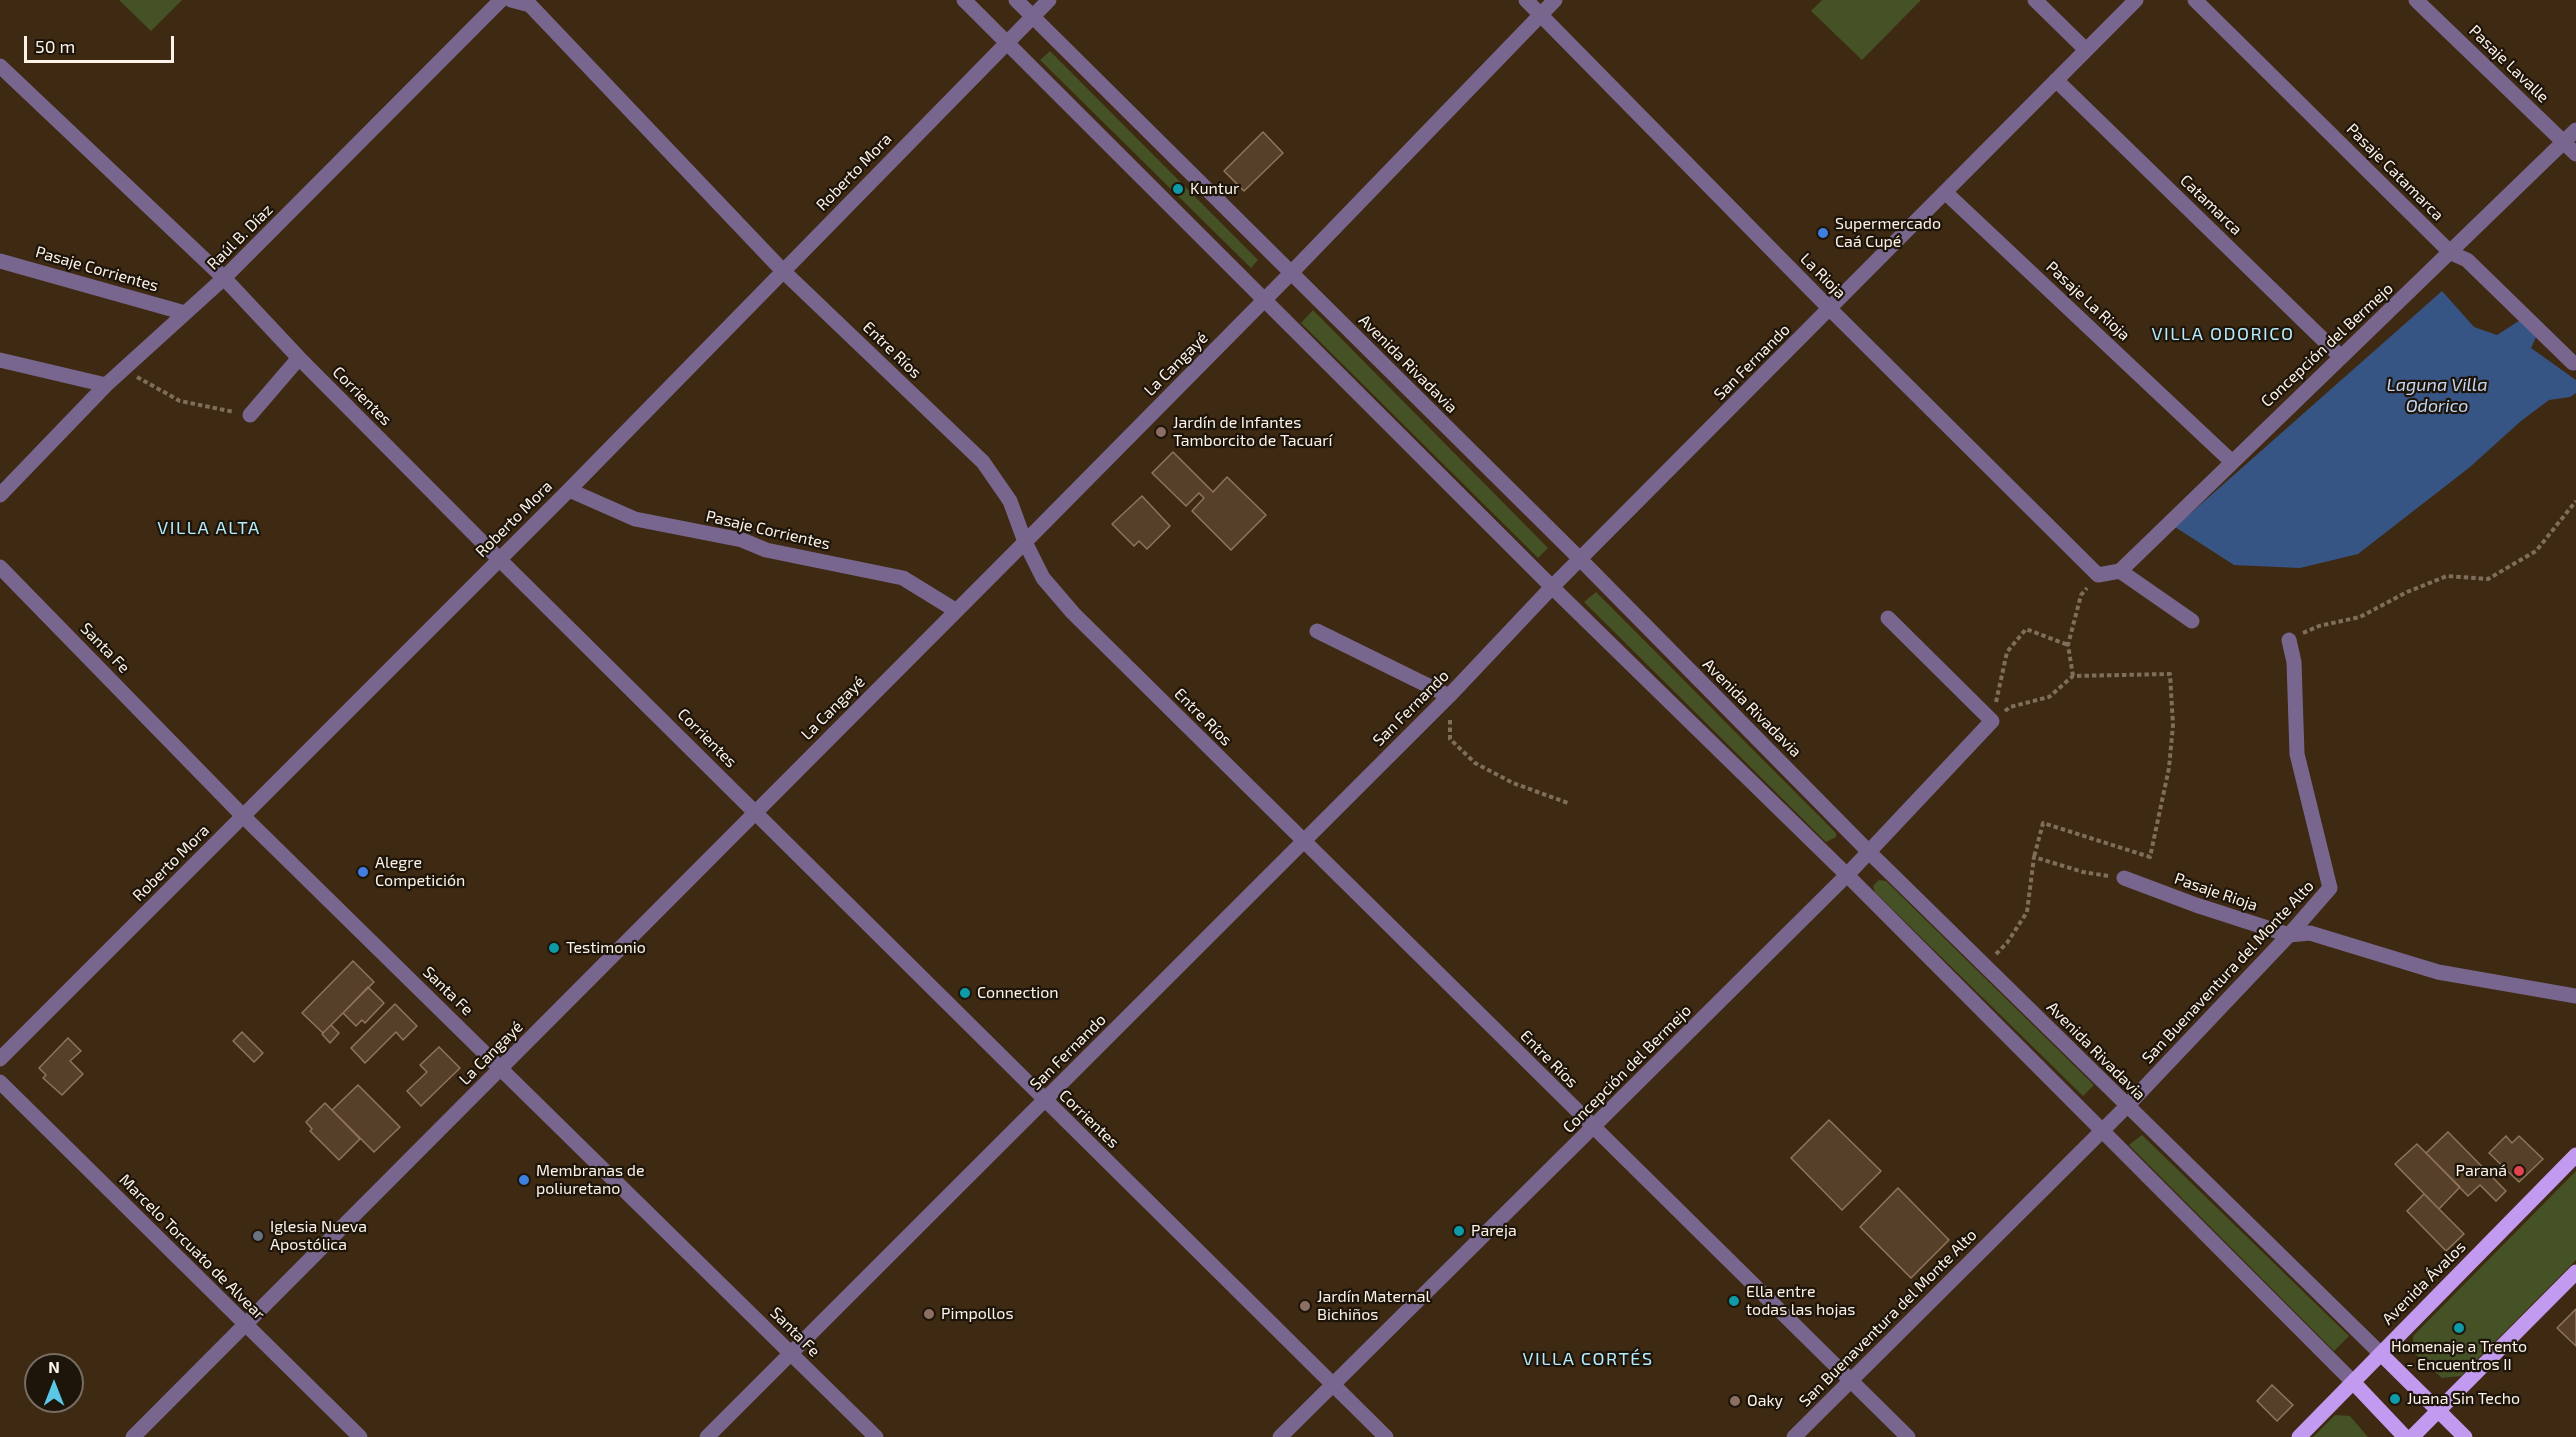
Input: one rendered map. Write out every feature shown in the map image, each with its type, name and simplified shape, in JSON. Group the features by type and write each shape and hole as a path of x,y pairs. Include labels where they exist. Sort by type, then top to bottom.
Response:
{"main road":[{"name":"Avenida Ávalos","path":"2299,1437 2576,1155"},
{"path":"2412,1437 2576,1272"},
{"name":"Avenida Rivadavia","path":"2381,1354 2465,1437"},
{"path":"2353,1382 2405,1437"}],"street":[{"name":"Raúl B. Díaz","path":"0,495 106,385 224,279 501,0"},
{"name":"Entre Ríos","path":"511,0 533,3 782,270 983,462 1010,501 1025,542 1043,578 1073,614 1908,1437"},
{"path":"964,0 1552,587 1847,875 2353,1382"},
{"name":"Avenida Rivadavia","path":"1016,0 1581,560 1869,852 1986,965 2126,1107 2381,1354"},
{"name":"Roberto Mora","path":"0,1059 569,490 1049,0"},
{"name":"La Rioja","path":"1526,0 1830,309 2098,575"},
{"name":"La Cangayé","path":"133,1437 1025,542 1291,273 1555,0"},
{"path":"2035,0 2086,50"},
{"name":"San Fernando","path":"707,1437 1045,1101 1302,840 1449,696 1552,587 2136,0"},
{"name":"Pasaje Catamarca","path":"2195,0 2451,253 2468,260 2573,363"},
{"name":"Pasaje Lavalle","path":"2416,0 2576,154"},
{"name":"Corrientes","path":"0,66 224,279 299,358 500,559 1386,1437"},
{"name":"Catamarca","path":"2056,80 2340,356"},
{"name":"Concepción del Bermejo","path":"2120,571 2231,461 2451,253 2576,130"},
{"name":"Pasaje La Rioja","path":"1946,192 2231,461"},
{"name":"Pasaje Corrientes","path":"0,261 184,313"},
{"path":"250,415 299,358"},
{"path":"0,360 106,385"},
{"name":"Pasaje Corrientes","path":"569,490 635,519 742,540 766,550 903,578 955,610"},
{"name":"Santa Fe","path":"0,567 243,816 876,1437"},
{"path":"2098,575 2120,571 2193,621"},
{"path":"1888,618 1992,721"},
{"path":"1317,632 1449,696"},
{"name":"San Buenaventura del Monte Alto","path":"1794,1437 2126,1107 2289,935 2330,888 2297,754 2294,662 2289,640"},
{"name":"Concepción del Bermejo","path":"1280,1437 1847,875 1992,721"},
{"name":"Pasaje Rioja","path":"2124,878 2196,905 2289,935 2310,933 2438,972 2576,996"},
{"name":"Marcelo Torcuato de Alvear","path":"0,1082 360,1437"}],"path":[{"path":"124,369 180,401 250,415"},
{"path":"2289,640 2319,626 2360,617 2407,592 2447,576 2488,579 2536,551 2576,501"},
{"path":"2073,676 2068,645 2081,595 2098,575"},
{"path":"1992,721 2007,652 2026,629 2068,645"},
{"path":"1986,965 2007,943 2027,912 2034,857 2043,824 2150,857 2169,768 2172,725 2170,674 2073,676 2049,697 2010,707 1992,721"},
{"path":"1449,696 1450,739 1475,763 1513,783 1568,803"},
{"path":"2034,857 2084,872 2124,878"}],"green space":[{"path":"119,0 182,0 151,31"},
{"path":"1822,0 1921,0 1862,60 1811,11"},
{"path":"1050,51 1258,260 1251,268 1040,60"},
{"path":"1313,310 1548,548 1538,558 1301,323"},
{"path":"1596,592 1836,833 1836,837 1826,842 1584,602"},
{"path":"1879,880 1886,881 2094,1085 2083,1096 1875,892 1873,886"},
{"path":"2142,1135 2349,1336 2334,1351 2129,1145"},
{"path":"2576,1171 2576,1260 2461,1376 2442,1378 2413,1352 2413,1336"},
{"path":"2335,1415 2350,1416 2368,1437 2313,1437"}],"water":[{"name":"Laguna Villa Odorico","path":"2442,291 2474,327 2497,335 2522,319 2537,335 2531,348 2576,380 2576,393 2570,397 2549,400 2521,421 2470,467 2358,554 2300,568 2234,565 2175,527"}],"building":[{"path":"1263,132 1283,153 1244,191 1224,171"},
{"path":"1173,452 1213,492 1227,477 1266,515 1231,550 1192,511 1204,498 1199,493 1186,506 1152,473"},
{"path":"1142,496 1170,526 1147,549 1139,541 1134,546 1112,524"},
{"path":"353,961 374,982 323,1033 302,1013"},
{"path":"368,987 384,1003 365,1023 362,1020 356,1026 343,1013"},
{"path":"395,1004 417,1026 403,1040 396,1032 365,1063 351,1048"},
{"path":"331,1025 339,1033 330,1043 322,1034"},
{"path":"242,1032 263,1053 254,1062 233,1041"},
{"path":"68,1038 81,1051 70,1061 83,1074 62,1095 43,1078 46,1075 39,1068"},
{"path":"439,1047 460,1068 421,1106 407,1091 427,1072 420,1065"},
{"path":"358,1085 400,1127 374,1152 332,1110"},
{"path":"325,1103 360,1139 339,1160 310,1131 312,1129 306,1122"},
{"path":"1829,1120 1881,1171 1842,1210 1791,1158"},
{"path":"2448,1132 2506,1191 2496,1201 2480,1185 2468,1196 2426,1153"},
{"name":"Paraná","path":"2506,1136 2512,1143 2519,1136 2543,1159 2519,1182 2489,1153"},
{"path":"2417,1144 2460,1187 2439,1209 2395,1164"},
{"path":"1898,1188 1949,1240 1911,1278 1860,1227"},
{"path":"2424,1194 2464,1234 2446,1251 2407,1211"},
{"path":"2576,1309 2576,1346 2557,1328"},
{"path":"2272,1385 2293,1405 2277,1421 2257,1401"}],"place":[{"name":"Kuntur","path":"1178,189"},
{"name":"Supermercado Caá Cupé","path":"1823,233"},
{"name":"Jardín de Infantes Tamborcito de Tacuarí","path":"1161,432"},
{"name":"Alegre Competición","path":"363,872"},
{"name":"Testimonio","path":"554,948"},
{"name":"Connection","path":"965,993"},
{"name":"Paraná","path":"2519,1171"},
{"name":"Membranas de poliuretano","path":"524,1180"},
{"name":"Pareja","path":"1459,1231"},
{"name":"Iglesia Nueva Apostólica","path":"258,1236"},
{"name":"Ella entre todas las hojas","path":"1734,1301"},
{"name":"Jardín Maternal Bichiños","path":"1305,1306"},
{"name":"Pimpollos","path":"929,1314"},
{"name":"Homenaje a Trento - Encuentros II","path":"2459,1328"},
{"name":"Juana Sin Techo","path":"2395,1399"},
{"name":"Oaky","path":"1735,1401"}],"district":[{"name":"VILLA ODORICO","path":"2223,334"},
{"name":"VILLA ALTA","path":"209,528"},
{"name":"VILLA CORTÉS","path":"1588,1359"}]}
